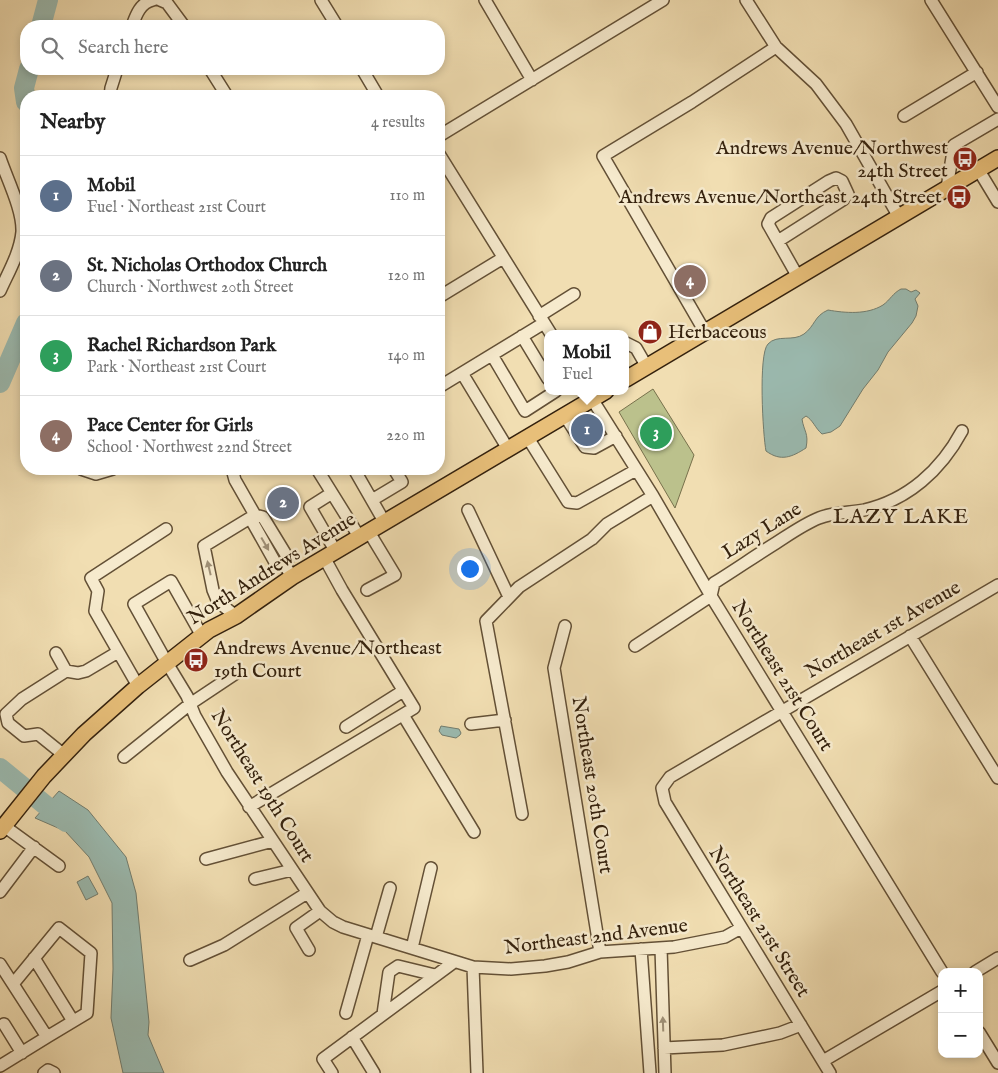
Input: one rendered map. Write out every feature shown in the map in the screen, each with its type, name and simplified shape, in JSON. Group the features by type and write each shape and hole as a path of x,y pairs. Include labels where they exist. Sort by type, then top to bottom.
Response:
{"main road":[{"path":"629,377 998,158"},
{"name":"North Andrews Avenue","path":"2,828 44,776 84,734 138,686 202,636 236,616 289,572 330,555 565,416 590,395"}],"street":[{"path":"134,20 137,13 146,2 153,0"},
{"path":"160,0 167,3 180,20"},
{"path":"321,0 333,20"},
{"path":"485,0 532,80"},
{"path":"445,132 662,0"},
{"path":"746,0 776,47 816,84 846,124 899,217"},
{"path":"931,0 998,107"},
{"path":"705,332 603,156 692,102 776,47"},
{"path":"904,116 977,72"},
{"path":"111,90 115,75"},
{"path":"214,75 223,90"},
{"path":"366,75 374,90"},
{"path":"947,188 954,145 998,119"},
{"path":"0,158 20,214"},
{"path":"445,164 549,330"},
{"path":"978,170 998,202"},
{"path":"778,241 844,199 848,194 847,188 842,181 836,178 830,181 771,218 768,224 798,277"},
{"path":"0,291 17,253 20,240"},
{"path":"445,293 503,258"},
{"path":"445,383 522,336 574,294"},
{"path":"522,336 544,372"},
{"path":"629,345 636,348 647,367"},
{"path":"492,355 526,411 550,395"},
{"path":"462,373 508,449"},
{"name":"Northeast 21st Court","path":"590,395 940,968"},
{"path":"565,416 585,447 594,448 616,436"},
{"name":"Lazy Lane","path":"711,596 714,583 811,522 831,514 872,508 891,502 908,493 942,461 962,431"},
{"path":"528,438 568,502 577,503 636,470"},
{"path":"234,475 255,515"},
{"path":"321,475 332,493 395,575 367,590"},
{"path":"357,475 386,522"},
{"path":"372,500 402,482 398,475"},
{"path":"249,806 414,708 342,590 310,507 332,493"},
{"path":"522,814 486,621 519,587 592,539 607,524 653,496"},
{"path":"468,510 509,597"},
{"path":"236,616 218,602 204,546 255,515 263,517 288,558 289,572"},
{"path":"138,686 95,612 98,591 90,578 166,529"},
{"name":"Northeast 19th Court","path":"202,636 171,581 134,604 187,696 195,716 227,772 320,911 333,922"},
{"name":"Northeast 1st Avenue","path":"662,788 670,777 998,584"},
{"path":"635,646 711,596"},
{"name":"Northeast 20th Court","path":"565,626 554,668 600,952"},
{"path":"910,636 998,778"},
{"path":"64,755 38,734 24,736 8,723 6,714 22,699 66,671 78,673 86,671 118,652"},
{"path":"56,653 66,671"},
{"path":"124,757 190,704 238,672"},
{"path":"346,727 403,690"},
{"path":"402,715 474,832"},
{"path":"471,724 505,720"},
{"name":"Northeast 21st Street","path":"662,788 665,802 830,1073"},
{"path":"2,828 34,847 60,866"},
{"path":"206,859 272,841"},
{"path":"0,892 34,847"},
{"path":"412,948 430,868"},
{"path":"255,879 292,870"},
{"path":"346,1013 390,888"},
{"path":"190,960 224,945 308,893"},
{"path":"309,950 296,928 320,911"},
{"name":"Northeast 2nd Avenue","path":"333,922 454,962 473,967 511,969 568,962 600,952 661,948 725,938 741,928"},
{"path":"0,1066 87,1012 91,953 58,928 13,984"},
{"path":"661,948 664,1073"},
{"path":"641,949 650,1073"},
{"path":"34,958 73,1021"},
{"path":"982,968 998,958"},
{"path":"332,1073 323,1059 454,962"},
{"path":"0,964 47,1037"},
{"path":"383,1014 389,972 398,966 435,975"},
{"path":"473,967 477,1073"},
{"path":"823,1062 938,993"},
{"path":"4,1024 22,1053"},
{"path":"664,1048 723,1045 780,1033 801,1025"},
{"path":"352,1038 374,1073"},
{"path":"983,1039 998,1063"},
{"path":"44,1073 48,1070 54,1073"}],"green space":[{"path":"653,389 694,455 675,508 619,412"}],"water":[{"path":"901,289 911,292 916,290 920,293 915,299 918,306 916,316 888,352 840,426 831,432 822,434 806,416 802,419 807,436 806,448 786,457 777,456 766,451 762,378 765,351 768,344 776,339 795,338 804,334 823,312 828,310 863,312 877,308"},
{"path":"441,726 459,729 461,733 456,738 442,735 439,731"},
{"path":"59,791 88,810 126,857 136,893 149,1022 148,1035 164,1073 123,1073 111,1018 113,969 112,903 89,857 65,831 35,818"},
{"path":"88,876 98,894 86,900 77,882"}],"waterway":[{"path":"43,20 48,0"},
{"path":"24,90 27,75"},
{"path":"0,383 20,337"},
{"path":"0,768 66,822"}],"place":[{"name":"Andrews Avenue/Northwest 24th Street","path":"965,159"},
{"name":"Andrews Avenue/Northeast 24th Street","path":"959,197"},
{"name":"Pace Center for Girls","path":"690,281"},
{"name":"Herbaceous","path":"650,332"},
{"name":"Mobil","path":"587,430"},
{"name":"Rachel Richardson Park","path":"656,433"},
{"name":"St. Nicholas Orthodox Church","path":"283,503"},
{"name":"Andrews Avenue/Northeast 19th Court","path":"196,660"}],"district":[{"name":"LAZY LAKE","path":"901,517"}]}
